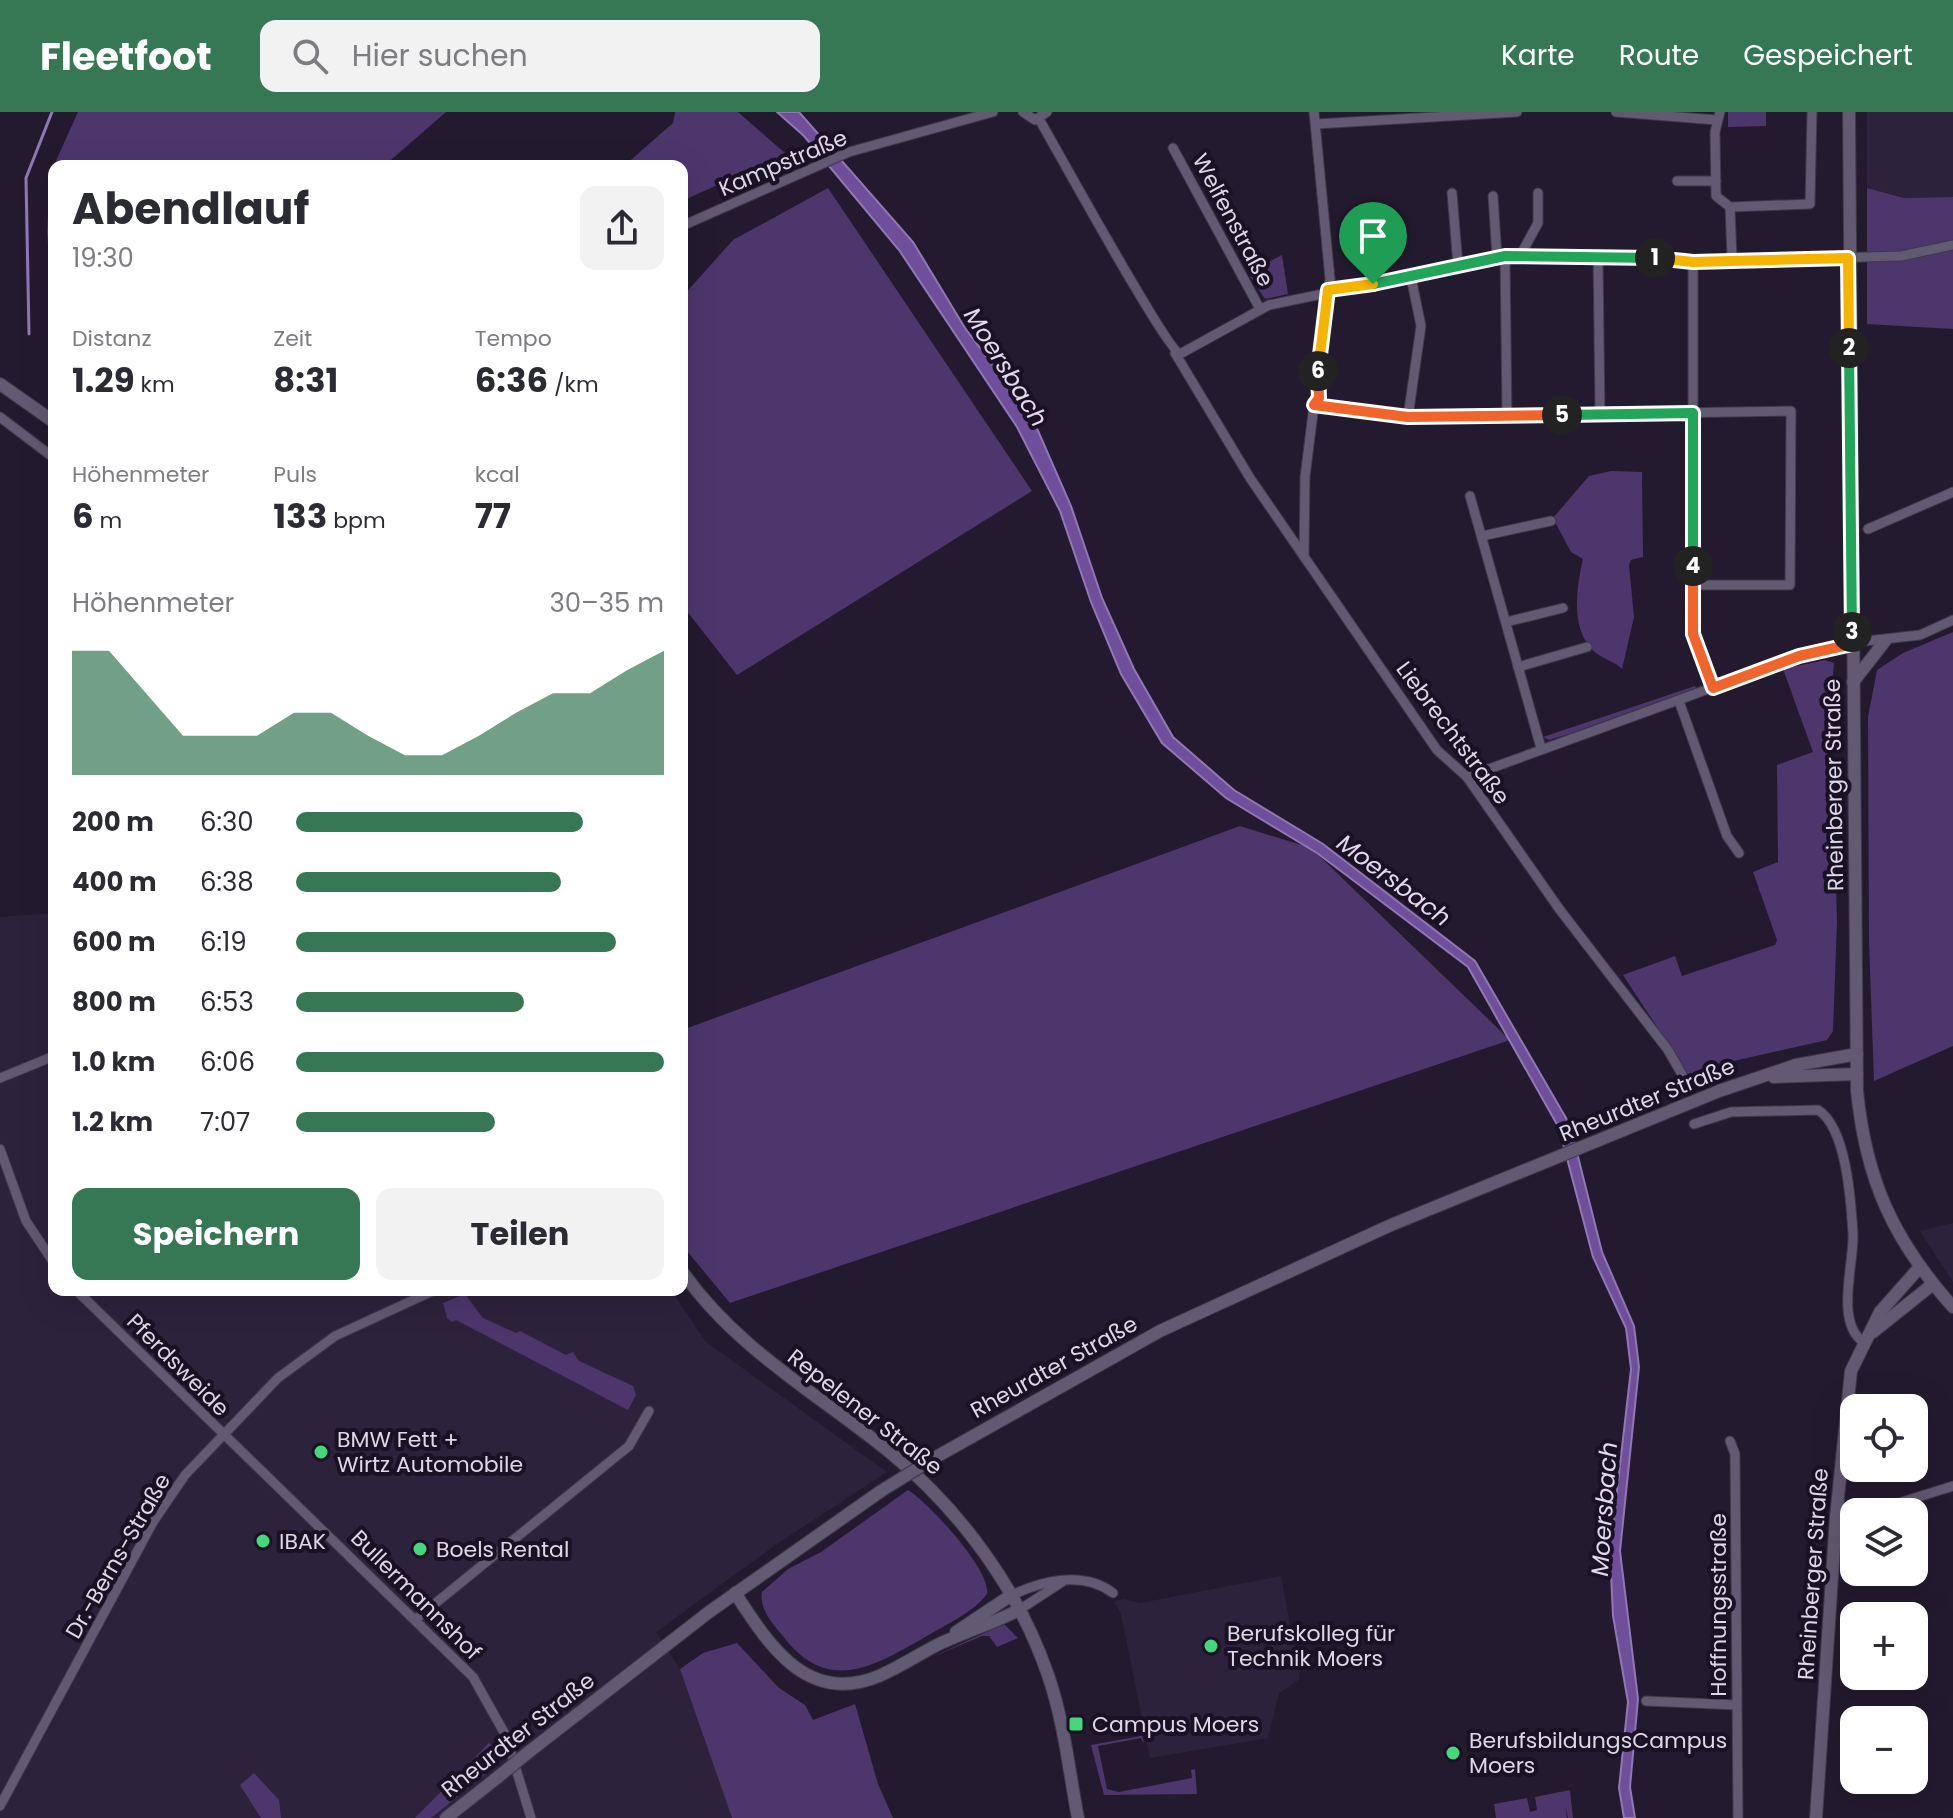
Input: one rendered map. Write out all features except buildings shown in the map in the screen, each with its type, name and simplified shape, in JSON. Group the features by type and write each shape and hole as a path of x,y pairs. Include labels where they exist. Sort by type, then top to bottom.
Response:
{"main road":[{"name":"Rheinberger Straße","path":"1849,112 1852,644 1860,1122 1882,1203 1919,1268 1953,1307"},
{"path":"0,384 48,418"},
{"path":"1853,682 1885,641"},
{"name":"Rheurdter Straße","path":"446,1818 735,1593 881,1491 1160,1331 1391,1225 1600,1139 1796,1065 1857,1054"},
{"name":"Rheurdter Straße","path":"1755,1079 1857,1074"},
{"name":"Rheinberger Straße","path":"1816,1818 1836,1517 1851,1371 1880,1312 1919,1268"},
{"name":"Repelener Straße","path":"688,1278 729,1327 933,1490 977,1542 1019,1610 1049,1677 1078,1818"},
{"path":"1865,1340 1933,1284"},
{"path":"735,1593 764,1638 795,1667 820,1681 834,1684 863,1681 1019,1610"},
{"path":"941,1643 1010,1596"}],"street":[{"name":"Kampstraße","path":"688,223 849,152 993,112"},
{"path":"1023,112 1030,119 1043,115"},
{"path":"1304,556 1305,477 1314,405 1319,398 1317,376 1328,290 1314,112"},
{"path":"1316,124 1517,112"},
{"path":"1616,112 1719,116 1716,196 1730,207 1810,204 1812,112"},
{"name":"Liebrechtstraße","path":"1043,115 1250,478 1437,750 1467,777 1560,910 1668,1050 1688,1085"},
{"name":"Welfenstraße","path":"1173,148 1260,309"},
{"path":"1677,181 1716,181"},
{"path":"1452,193 1458,266"},
{"path":"1520,256 1538,223 1538,193"},
{"path":"1493,196 1501,256 1507,415"},
{"path":"1730,207 1732,258"},
{"path":"1177,354 1260,309 1328,290 1411,277 1501,256 1685,258 1693,262 1732,258 1901,256 1953,245"},
{"path":"1598,257 1600,415"},
{"path":"1693,262 1693,634 1713,688"},
{"path":"1408,417 1421,326 1411,277"},
{"path":"1314,405 1408,417 1791,411 1790,585 1693,585"},
{"path":"0,417 48,453"},
{"path":"1868,529 1953,492"},
{"path":"1470,496 1541,748"},
{"path":"1482,536 1551,521"},
{"path":"1506,622 1563,608"},
{"path":"1467,777 1799,656 1852,644 1920,635 1953,620"},
{"path":"1518,667 1587,647"},
{"path":"1679,701 1727,836 1739,853"},
{"path":"0,1078 48,1058"},
{"path":"1694,1124 1731,1112 1818,1110 1826,1115 1836,1131 1844,1163 1853,1236 1848,1309 1853,1333 1865,1340"},
{"path":"0,1149 26,1221 48,1254"},
{"name":"Pferdsweide","path":"82,1296 221,1433"},
{"name":"Dr.-Berns-Straße","path":"0,1806 153,1522 185,1475 221,1433 278,1378 335,1336 422,1296"},
{"path":"416,1619 629,1446 649,1411"},
{"name":"Bullermannshof","path":"221,1433 473,1677 492,1705 506,1736 531,1818"},
{"name":"Hoffnungsstraße","path":"1730,1441 1735,1454 1738,1818"},
{"path":"1915,1498 1953,1486"},
{"path":"1836,1517 1840,1517"},
{"path":"1019,1610 1065,1580"},
{"path":"1010,1596 1065,1580 1096,1582 1113,1593"},
{"path":"1646,1701 1737,1705"}],"shaded area":[{"path":"78,112 446,112 391,160 56,160"},
{"path":"675,112 738,112 786,154 688,198 688,160 631,160 673,123"},
{"name":"Moersbach","path":"777,112 799,112 913,242 965,328 1032,417 1071,506 1102,598 1134,669 1173,737 1234,790 1323,844 1475,961 1570,1125 1602,1252 1634,1326 1639,1367 1620,1551 1638,1699 1630,1787 1635,1818 1624,1818 1619,1788 1628,1702 1613,1616 1610,1552 1631,1369 1626,1328 1593,1257 1559,1128 1468,967 1317,853 1226,798 1162,743 1121,674 1091,602 1060,511 1017,427 899,250 804,136"},
{"path":"1728,112 1766,112 1766,126 1728,127"},
{"path":"1867,112 1953,112 1953,197 1904,198 1867,188"},
{"path":"828,188 1032,491 737,675 688,613 688,290 733,240"},
{"path":"1867,188 1904,198 1953,197 1953,329 1867,324"},
{"path":"1282,255 1288,294 1265,299 1248,273"},
{"path":"1611,471 1642,472 1643,557 1631,560 1629,565 1634,617 1622,669 1596,653 1582,634 1577,596 1583,559 1571,552 1553,518 1589,476"},
{"path":"1953,632 1953,1046 1874,1081 1869,941 1868,717 1877,670 1903,653"},
{"path":"1825,660 1834,663 1831,697 1837,922 1833,1031 1827,1040 1725,1063 1690,1077 1623,975 1675,956 1682,976 1775,945 1777,940 1753,872 1778,862 1777,765 1813,752 1783,669"},
{"path":"1695,686 1569,734 1549,740 1543,737"},
{"path":"1240,826 1311,848 1510,1040 730,1303 688,1252 688,1028"},
{"path":"48,913 48,1296 675,1296 706,1342 887,1472 774,1546 656,1632 680,1669 732,1818 0,1818 0,917"},
{"path":"1953,1223 1953,1282 1920,1231"},
{"path":"466,1296 483,1318 516,1333 520,1331 566,1355 573,1352 579,1361 633,1386 636,1395 628,1410 456,1320 452,1322 447,1318 443,1303"},
{"path":"908,1490 957,1538 980,1570 987,1594 960,1617 870,1665 852,1670 834,1670 817,1665 799,1654 774,1625 764,1609 762,1592 788,1569 821,1552"},
{"name":"Berufskolleg für Technik Moers","path":"1281,1576 1300,1679 1279,1693 1268,1738 1150,1758 1121,1614 1114,1601 1124,1599 1140,1603"},
{"path":"1004,1624 1018,1638 997,1647 989,1636 982,1636 930,1658"},
{"path":"737,1643 779,1688 805,1705 813,1720 855,1704 878,1784 893,1818 732,1818 680,1669 703,1653"},
{"path":"1141,1730 1144,1744 1141,1738 1098,1746 1107,1789 1119,1792 1192,1778 1191,1770 1195,1769 1197,1794 1104,1795 1091,1745 1141,1736"},
{"path":"489,1743 499,1752 492,1769 431,1818 415,1818"},
{"path":"254,1773 279,1800 281,1818 261,1818 240,1785"},
{"path":"1570,1790 1573,1818 1568,1818 1565,1805 1567,1818 1496,1818 1494,1804 1527,1798 1530,1812 1537,1810 1535,1797"}],"waterway":[{"path":"29,334 26,178 52,112"}],"place":[{"name":"BMW Fett + Wirtz Automobile","path":"321,1452"},
{"name":"IBAK","path":"263,1541"},
{"name":"Boels Rental","path":"420,1549"},
{"name":"Berufskolleg für Technik Moers","path":"1211,1646"},
{"name":"Campus Moers","path":"1076,1724"},
{"name":"BerufsbildungsCampus Moers","path":"1453,1753"}],"route":[{"path":"1505,256 1685,258 1693,262 1732,258 1848,258 1852,644 1839,644 1799,656 1713,688 1693,634 1693,413 1408,417 1314,405 1319,398 1320,382 1317,376 1328,290 1373,284 1505,256"}]}
